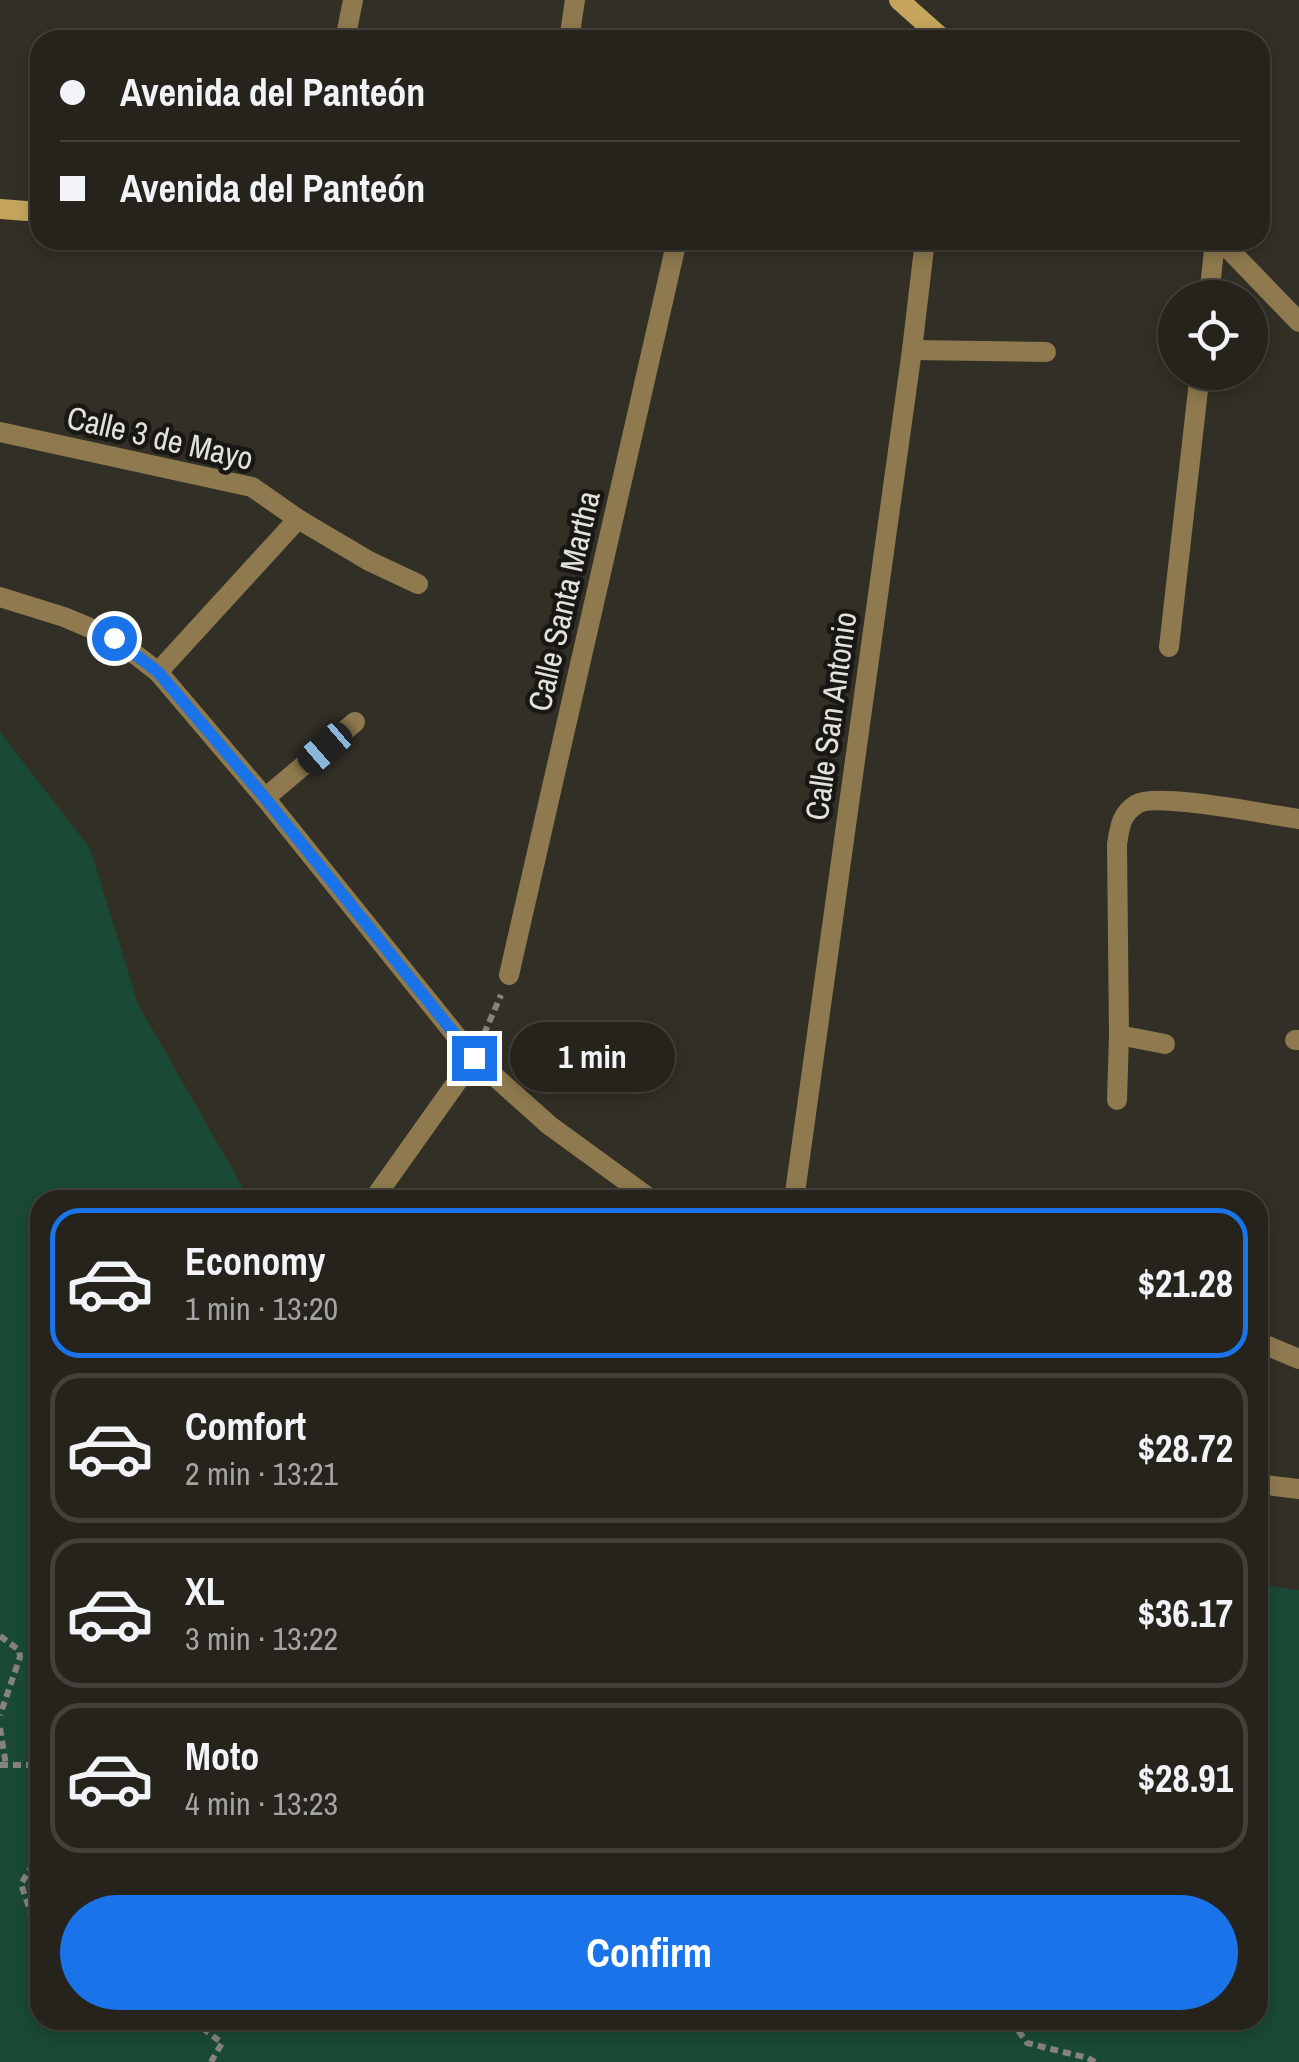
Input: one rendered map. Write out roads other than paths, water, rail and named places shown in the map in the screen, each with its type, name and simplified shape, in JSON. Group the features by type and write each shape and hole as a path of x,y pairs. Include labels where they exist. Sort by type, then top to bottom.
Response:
{"street":[{"path":"347,30 353,0"},
{"path":"570,30 575,0"},
{"path":"899,0 933,30"},
{"path":"0,209 30,211"},
{"name":"Calle Santa Martha","path":"509,975 675,250"},
{"name":"Calle San Antonio","path":"795,1190 924,250"},
{"path":"1212,280 1216,250"},
{"path":"1228,250 1299,322"},
{"path":"912,350 1046,352"},
{"path":"1168,647 1198,390"},
{"name":"Calle 3 de Mayo","path":"0,432 252,486 369,562 418,584"},
{"path":"158,672 298,519"},
{"path":"0,597 114,638 158,672 474,1058 549,1125 638,1190"},
{"path":"265,798 354,722"},
{"path":"1116,1100 1117,844 1122,816 1140,801 1164,800 1299,819"},
{"path":"1119,1034 1166,1044"},
{"path":"380,1190 474,1058"},
{"path":"1268,1346 1299,1359"},
{"path":"1268,1485 1299,1489"}]}
